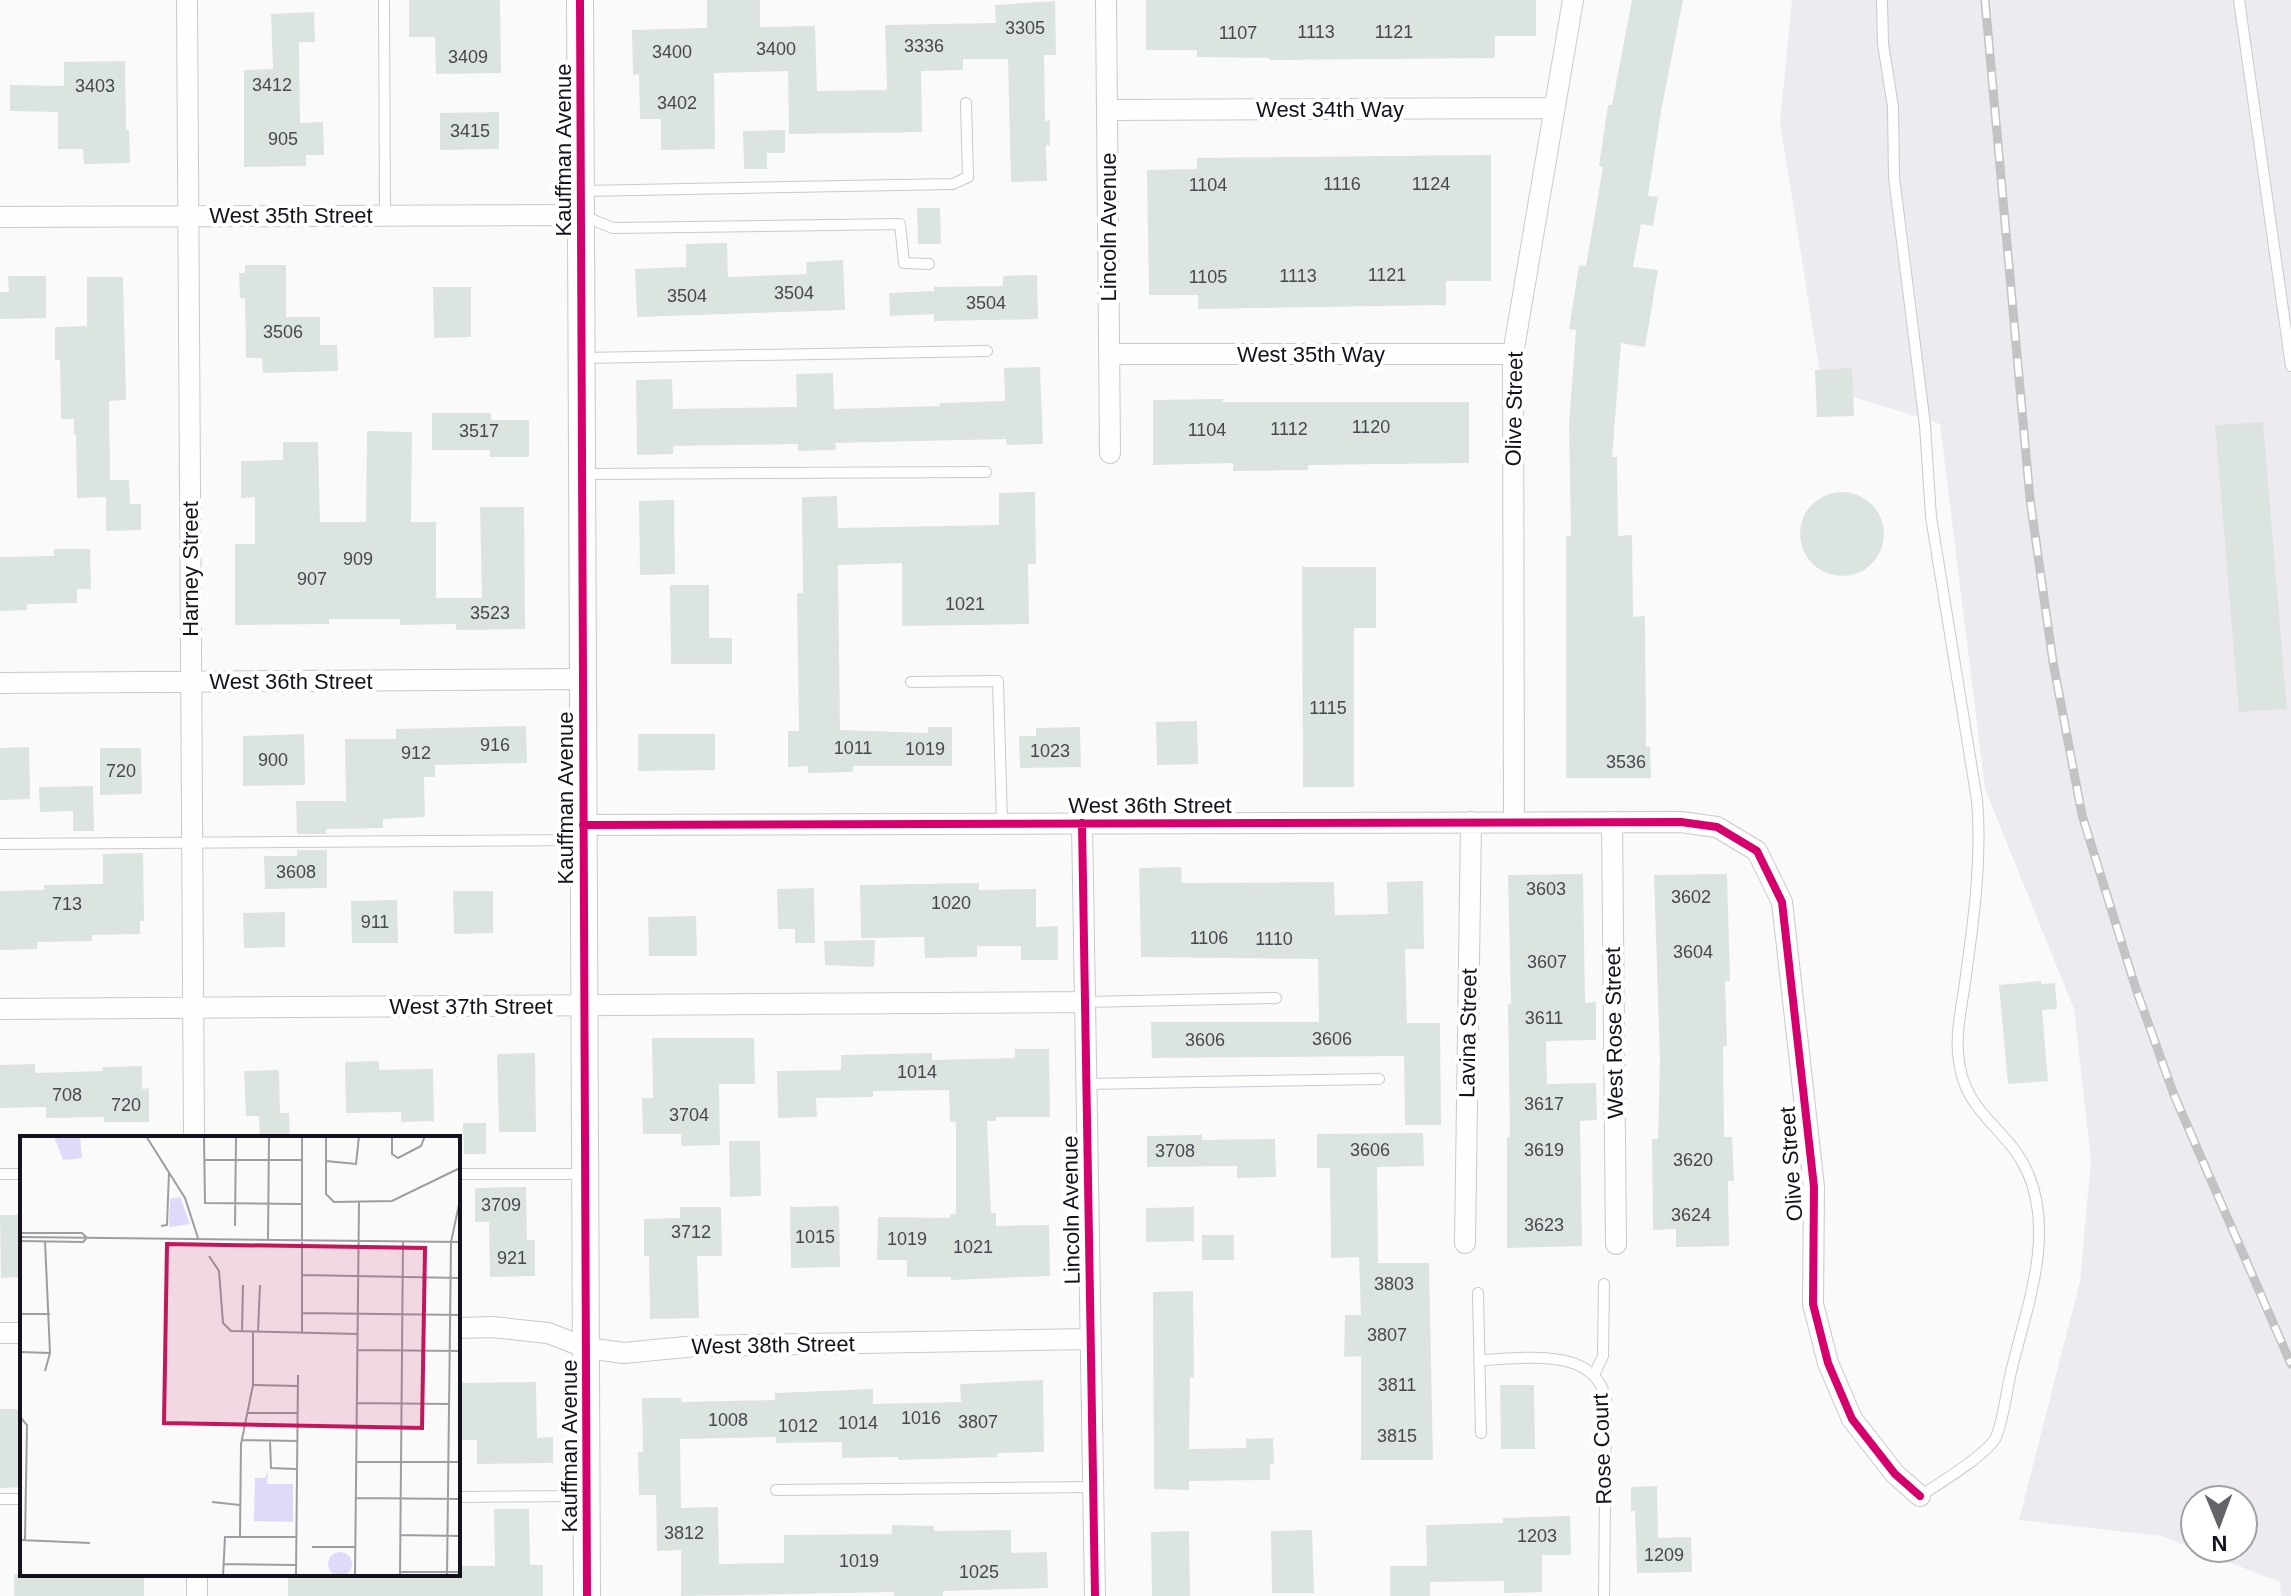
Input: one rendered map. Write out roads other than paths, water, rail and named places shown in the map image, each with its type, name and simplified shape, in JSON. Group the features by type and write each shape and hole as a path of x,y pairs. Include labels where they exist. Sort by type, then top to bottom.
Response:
{"street":[{"name":"Harney Street","path":"187,0 194,1136"},
{"name":"Kauffman Avenue","path":"580,0 587,1596"},
{"name":"Lincoln Avenue","path":"1106,0 1110,453"},
{"name":"Olive Street","path":"1514,822 1513,354 1573,0"},
{"name":"West 34th Way","path":"1107,110 1553,108"},
{"name":"West 35th Street","path":"0,217 385,215 582,203"},
{"name":"West 35th Way","path":"1109,354 1513,354"},
{"name":"West 36th Street","path":"0,683 582,679"},
{"name":"Lavina Street","path":"1465,1243 1471,822"},
{"name":"West Rose Street","path":"1612,822 1616,1244"},
{"name":"West 36th Street","path":"583,832 1002,823 1681,822 1717,827"},
{"name":"Lincoln Avenue","path":"1082,823 1095,1596"},
{"name":"Olive Street","path":"1717,827 1757,851 1782,902 1814,1187 1813,1304 1828,1363 1852,1419 1895,1474 1920,1496"},
{"name":"West 37th Street","path":"0,1009 1085,1002"},
{"name":"West 38th Street","path":"460,1328 492,1327 548,1333 587,1348 624,1353 696,1346 1091,1339"}],"lane":[{"path":"384,0 385,215"},
{"path":"1882,0 1883,44 1893,107 1894,177 1925,425 1931,517 1980,832 1978,883 1959,1021 1961,1078 1970,1098 2025,1167 2039,1209 2040,1230 2032,1282 1995,1439 1958,1471 1920,1496"},
{"path":"2239,0 2291,366"},
{"path":"582,203 953,184 968,177 966,103"},
{"path":"582,203 613,228 900,224 904,263 929,264"},
{"path":"583,358 987,351"},
{"path":"583,474 986,472"},
{"path":"911,682 998,681 1002,823"},
{"path":"0,844 192,843 583,832"},
{"path":"1085,1002 1276,998"},
{"path":"1087,1084 1379,1079"},
{"path":"460,1174 585,1174"},
{"path":"1594,1375 1603,1356 1604,1284"},
{"path":"1478,1293 1481,1433"},
{"name":"Rose Court","path":"1479,1360 1562,1359 1579,1363 1603,1386 1606,1400 1604,1596"},
{"path":"776,1490 1093,1487"},
{"path":"460,1497 587,1496"},
{"path":"587,1596 599,1596"}],"railway":[{"path":"1985,0 2030,499 2053,662 2082,815 2136,989 2174,1095 2291,1364"}]}
